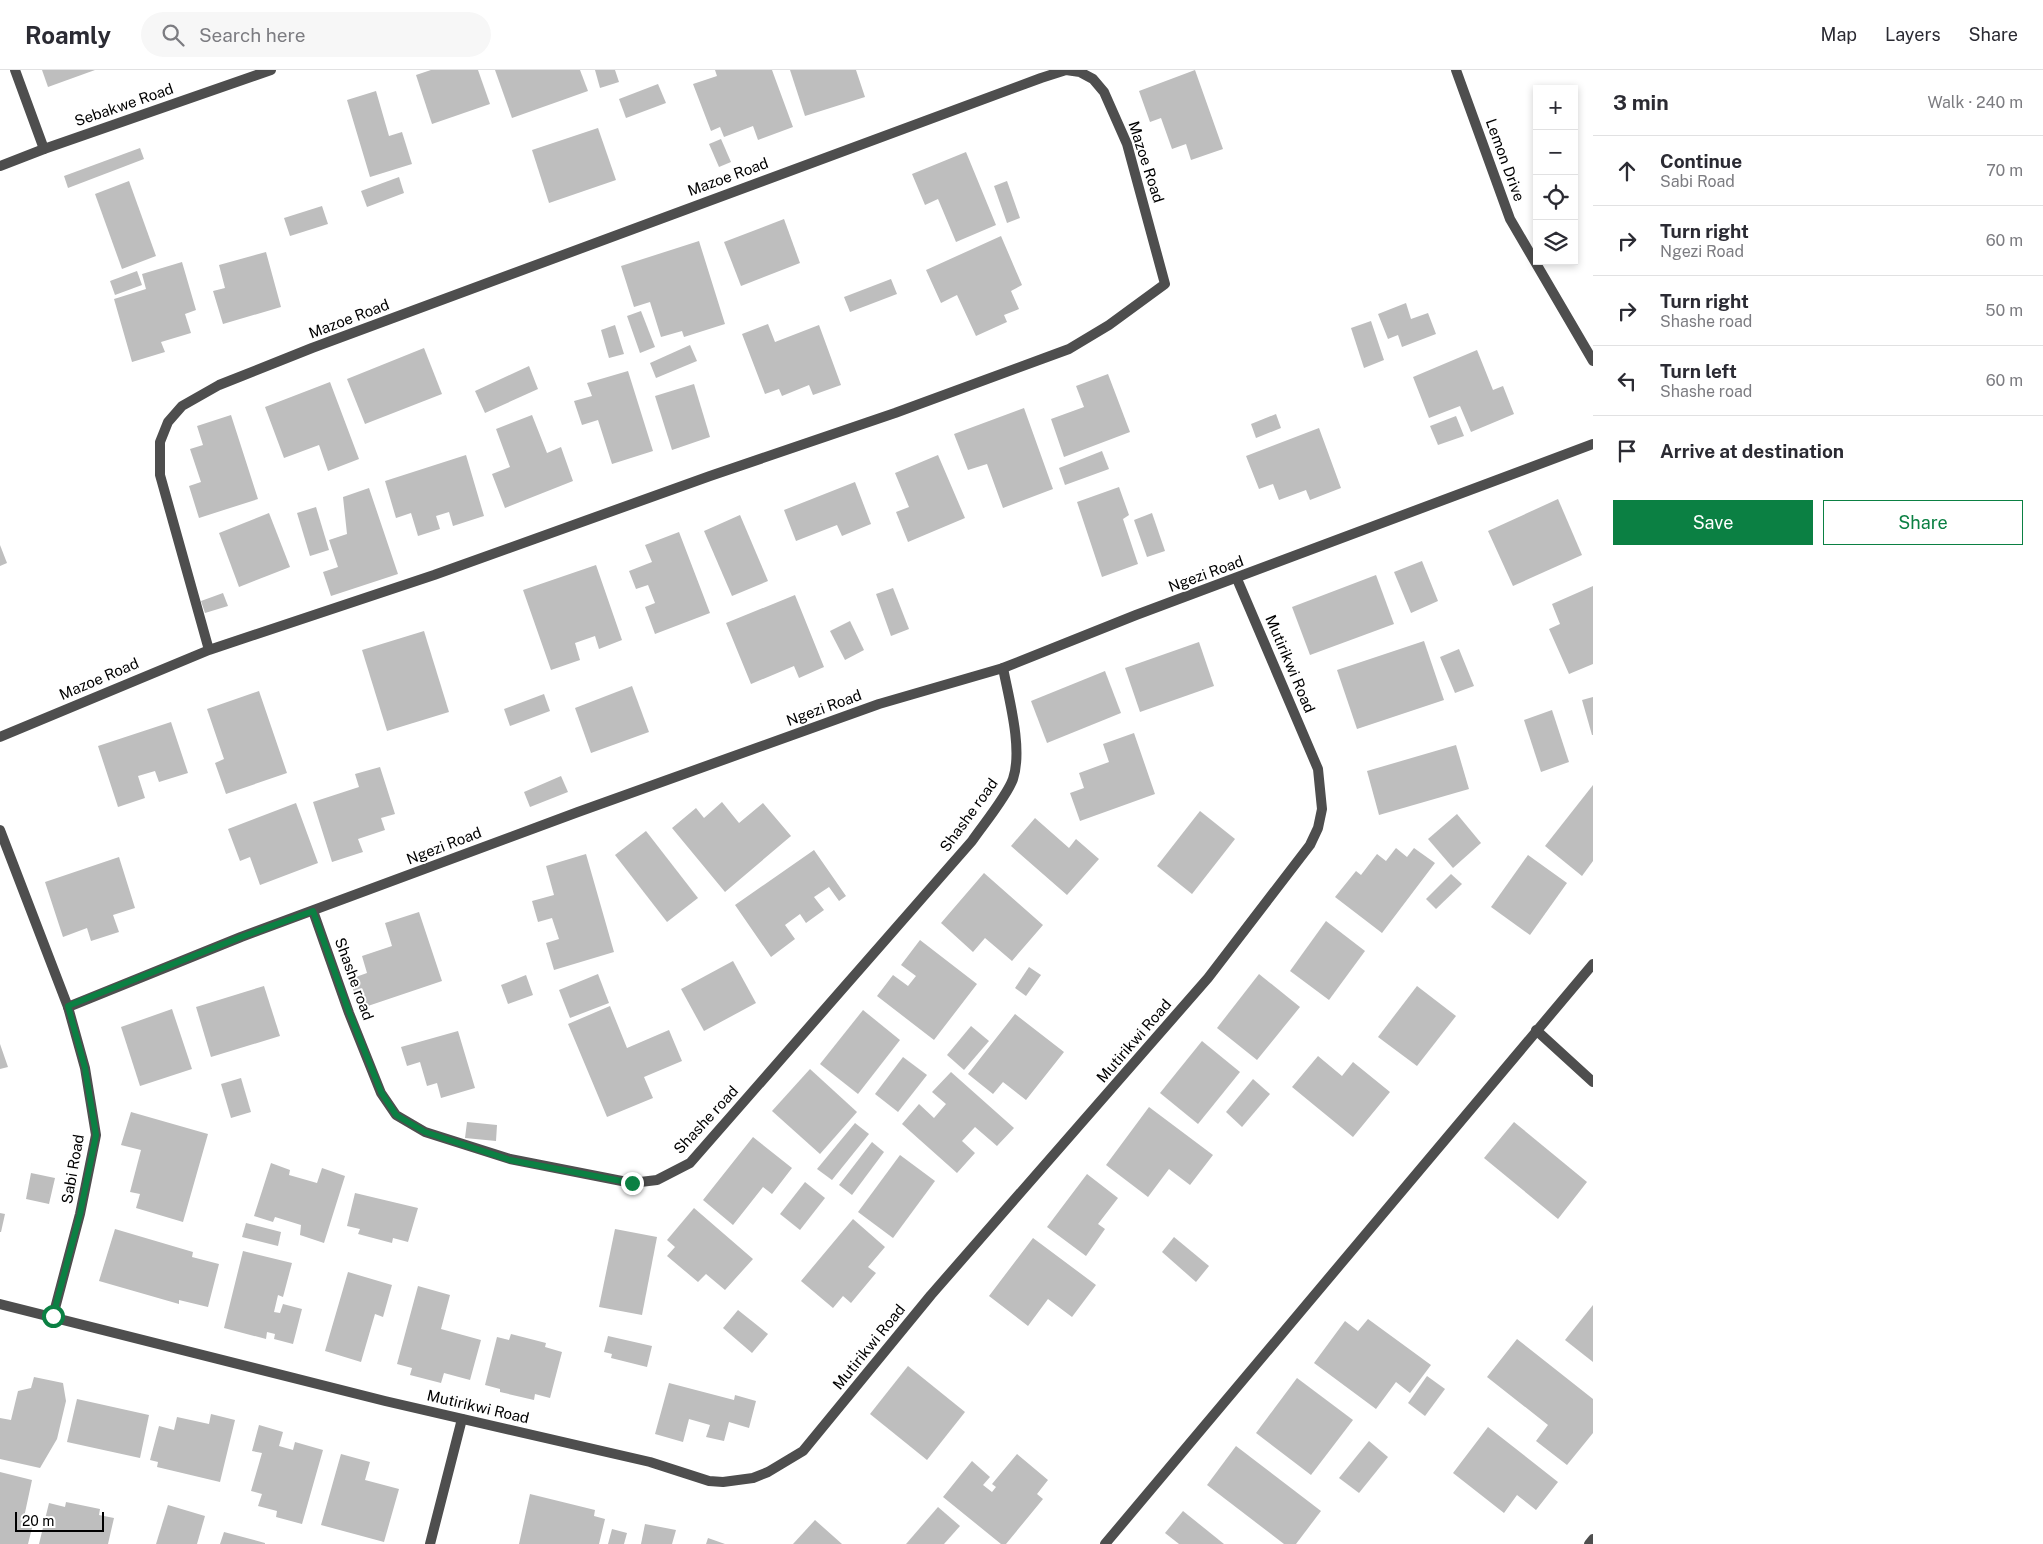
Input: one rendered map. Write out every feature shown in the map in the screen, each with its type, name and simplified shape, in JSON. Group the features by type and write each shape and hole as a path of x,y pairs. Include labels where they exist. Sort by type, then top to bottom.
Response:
{"street":[{"path":"15,70 44,149"},
{"name":"Sebakwe Road","path":"0,166 271,70"},
{"name":"Mazoe Road","path":"0,737 209,650 434,575 710,476 895,413 1069,349 1109,325 1165,284 1128,144 1104,92 1092,79 1080,72 1066,70 1041,78 312,348 219,385 182,406 168,422 160,442 160,475 209,650"},
{"name":"Lemon Drive","path":"1456,70 1510,219 1591,354"},
{"name":"Ngezi Road","path":"68,1006 241,937 578,812 879,704 1003,668 1593,444"},
{"name":"Mutirikwi Road","path":"0,1304 462,1418 650,1462 709,1480 723,1482 753,1478 768,1472 803,1451 931,1295 1208,978 1310,845 1318,828 1322,808 1318,769 1237,579"},
{"name":"Shashe road","path":"313,911 349,1012 381,1092 396,1115 425,1132 510,1160 632,1183 657,1180 690,1163 972,841 996,807 1013,780 1017,751 1003,668"},
{"name":"Sabi Road","path":"0,830 68,1006 85,1068 96,1135 80,1214 53,1316"},
{"path":"1105,1544 1593,964"},
{"path":"1536,1030 1593,1082"},
{"path":"430,1544 462,1418"},
{"path":"1589,1544 1593,1539"}],"building":[{"path":"42,70 95,70 48,87"},
{"path":"431,70 478,70 490,104 432,124 416,75"},
{"path":"495,70 580,70 588,91 512,118"},
{"path":"595,70 615,70 619,82 600,88"},
{"path":"715,70 772,70 793,127 758,140 753,126 724,137 720,127 711,131 693,84 717,76"},
{"path":"790,70 856,70 865,97 805,116"},
{"path":"1195,70 1223,149 1191,160 1186,144 1172,149 1161,118 1150,122 1139,91"},
{"path":"658,84 666,103 626,118 619,99"},
{"path":"376,91 389,136 402,132 412,164 370,177 347,100"},
{"path":"598,128 616,180 549,203 532,150"},
{"path":"721,139 731,162 719,167 709,144"},
{"path":"140,148 144,159 68,188 64,176"},
{"path":"966,152 996,225 956,242 938,199 925,205 912,174"},
{"path":"399,177 404,193 367,207 361,191"},
{"path":"129,181 156,256 122,269 95,194"},
{"path":"1007,181 1020,218 1007,223 994,186"},
{"path":"322,206 328,224 290,236 284,218"},
{"path":"784,219 800,263 741,286 724,242"},
{"path":"1001,236 1022,285 1011,291 1019,309 1004,315 1007,322 976,336 957,295 941,303 926,270"},
{"path":"699,241 725,324 684,337 682,331 661,337 650,302 634,307 621,266"},
{"path":"266,252 281,307 223,324 213,291 225,288 219,265"},
{"path":"182,262 196,310 185,314 191,333 161,342 165,352 132,362 114,299 146,289 142,274"},
{"path":"137,271 142,285 115,295 110,281"},
{"path":"891,279 897,294 850,312 844,297"},
{"path":"1406,303 1411,319 1428,313 1436,334 1402,347 1398,335 1388,339 1378,314"},
{"path":"641,311 655,347 640,353 627,316"},
{"path":"1371,321 1384,360 1364,368 1351,328"},
{"path":"768,324 775,342 819,325 841,385 813,395 809,385 782,396 779,389 765,394 742,334"},
{"path":"615,325 624,354 609,358 601,330"},
{"path":"690,345 697,361 656,378 650,363"},
{"path":"424,348 442,394 365,424 347,379"},
{"path":"1477,350 1493,390 1503,386 1514,414 1471,432 1460,406 1429,418 1413,377"},
{"path":"529,366 538,389 485,413 475,391"},
{"path":"628,371 653,451 612,464 598,420 582,425 574,401 592,396 587,383"},
{"path":"1108,374 1130,432 1064,457 1051,419 1084,407 1076,386"},
{"path":"330,382 359,459 328,471 319,445 284,458 265,407"},
{"path":"694,384 710,437 672,450 655,396"},
{"path":"1024,408 1053,489 1003,508 987,464 968,470 954,434"},
{"path":"1276,414 1281,428 1256,438 1251,424"},
{"path":"231,415 258,499 199,518 189,486 201,482 190,449 203,445 197,426"},
{"path":"532,415 547,453 561,447 573,481 505,508 492,474 510,467 496,429"},
{"path":"1456,416 1464,436 1438,445 1430,426"},
{"path":"1319,428 1341,488 1310,500 1306,490 1279,500 1273,484 1259,489 1246,456"},
{"path":"1102,451 1109,469 1065,485 1059,468"},
{"path":"466,455 484,516 453,526 449,512 436,516 440,529 418,536 411,513 396,518 385,481"},
{"path":"938,455 965,518 908,542 896,512 909,507 895,473"},
{"path":"855,482 871,524 842,536 837,525 796,541 784,510"},
{"path":"1119,487 1129,515 1123,519 1138,564 1102,577 1077,502"},
{"path":"369,488 398,574 331,596 323,572 338,567 329,540 347,534 343,497"},
{"path":"1558,499 1582,555 1513,586 1488,531"},
{"path":"316,507 329,550 310,556 297,513"},
{"path":"269,513 290,567 239,587 219,533"},
{"path":"1152,513 1165,551 1147,557 1134,520"},
{"path":"740,515 768,581 732,596 704,531"},
{"path":"679,532 710,613 655,634 645,607 655,603 648,585 636,589 629,571 652,562 645,545"},
{"path":"0,545 7,563 0,566"},
{"path":"1422,561 1438,601 1411,613 1394,572"},
{"path":"596,565 622,640 599,649 595,636 575,643 580,660 551,670 523,590"},
{"path":"1376,575 1394,624 1310,655 1292,607"},
{"path":"1593,586 1593,664 1569,674 1549,629 1560,624 1552,604"},
{"path":"893,588 909,629 891,636 876,594"},
{"path":"223,593 228,606 205,613 201,601"},
{"path":"795,595 824,667 799,678 794,666 751,684 726,623"},
{"path":"850,621 864,650 845,660 830,631"},
{"path":"424,631 449,712 387,731 362,650"},
{"path":"1424,641 1444,700 1357,729 1337,670"},
{"path":"1199,642 1214,686 1140,712 1125,668"},
{"path":"1459,649 1474,686 1455,693 1440,657"},
{"path":"1105,671 1121,713 1047,743 1031,701"},
{"path":"632,686 649,732 591,753 575,708"},
{"path":"259,691 287,773 226,794 215,763 224,759 207,709"},
{"path":"544,694 550,711 510,726 504,709"},
{"path":"1593,697 1593,735 1592,735 1582,700"},
{"path":"1552,710 1569,762 1541,772 1524,720"},
{"path":"171,722 188,773 159,782 155,771 138,776 145,798 118,807 98,746"},
{"path":"1134,733 1155,794 1080,821 1070,793 1084,788 1079,773 1109,762 1103,744"},
{"path":"1456,745 1469,789 1379,815 1367,771"},
{"path":"380,767 395,814 381,818 385,830 358,839 363,852 332,862 313,802 359,787 355,774"},
{"path":"561,776 568,792 530,807 524,792"},
{"path":"1593,785 1593,861 1582,876 1545,846"},
{"path":"722,802 739,823 763,803 791,836 725,892 672,828 696,808 704,818"},
{"path":"296,803 318,863 260,885 250,857 240,861 228,829"},
{"path":"1200,811 1235,839 1192,894 1157,866"},
{"path":"1457,814 1481,843 1453,868 1428,839"},
{"path":"1035,818 1069,848 1076,839 1099,859 1067,895 1011,846"},
{"path":"646,831 698,898 667,922 615,855"},
{"path":"1396,848 1407,857 1414,848 1435,863 1382,933 1335,897 1356,871 1361,875 1377,854 1386,861"},
{"path":"814,850 846,896 839,901 829,887 814,897 824,910 806,923 800,914 785,925 795,939 771,957 735,905"},
{"path":"586,854 614,952 554,970 546,943 559,939 552,918 538,922 532,901 554,895 546,866"},
{"path":"1528,855 1567,883 1530,935 1491,907"},
{"path":"119,857 135,908 113,915 119,932 91,941 87,928 63,937 45,882"},
{"path":"984,873 1043,925 1012,961 985,938 973,952 941,923"},
{"path":"1451,874 1462,884 1436,909 1426,899"},
{"path":"419,912 442,981 359,1009 350,979 367,973 362,956 392,946 385,923"},
{"path":"1326,921 1365,951 1329,1000 1290,971"},
{"path":"920,940 977,984 934,1040 877,996 893,975 908,986 916,976 901,965"},
{"path":"733,961 756,1003 704,1031 681,989"},
{"path":"1029,967 1041,975 1026,996 1015,988"},
{"path":"598,974 609,1003 570,1018 559,990"},
{"path":"1259,974 1300,1007 1257,1060 1217,1028"},
{"path":"526,975 533,995 508,1004 501,985"},
{"path":"264,986 280,1036 211,1057 196,1007"},
{"path":"1417,986 1456,1016 1417,1066 1378,1037"},
{"path":"610,1006 627,1048 669,1030 682,1061 644,1077 653,1098 607,1117 568,1024"},
{"path":"172,1009 192,1069 140,1086 121,1027"},
{"path":"863,1010 900,1040 858,1094 820,1064"},
{"path":"1015,1014 1064,1052 1026,1100 1003,1082 993,1094 968,1074"},
{"path":"971,1026 989,1041 964,1070 947,1055"},
{"path":"458,1031 475,1088 441,1098 437,1083 427,1086 420,1062 407,1066 401,1047"},
{"path":"1202,1041 1240,1072 1198,1124 1160,1093"},
{"path":"0,1044 8,1067 0,1069"},
{"path":"1318,1056 1342,1076 1353,1062 1390,1092 1353,1137 1292,1087"},
{"path":"903,1057 927,1075 898,1112 875,1094"},
{"path":"810,1069 857,1112 820,1154 772,1111"},
{"path":"951,1072 1014,1128 997,1146 975,1127 962,1141 975,1153 957,1173 902,1124 919,1104 934,1118 946,1104 932,1092"},
{"path":"241,1078 251,1112 231,1118 221,1084"},
{"path":"1253,1079 1270,1094 1242,1127 1226,1112"},
{"path":"1149,1107 1213,1155 1190,1185 1169,1169 1148,1197 1106,1165"},
{"path":"131,1112 208,1134 183,1222 136,1208 140,1194 130,1192 141,1150 121,1145"},
{"path":"467,1122 497,1125 496,1141 465,1138"},
{"path":"1514,1122 1587,1182 1558,1219 1484,1158"},
{"path":"855,1123 869,1134 832,1180 817,1169"},
{"path":"753,1137 792,1168 772,1194 763,1187 733,1225 703,1200"},
{"path":"872,1142 884,1152 852,1195 839,1185"},
{"path":"900,1155 935,1181 893,1238 858,1212"},
{"path":"271,1163 290,1170 289,1175 317,1183 322,1168 345,1176 324,1243 300,1235 301,1225 275,1217 273,1222 254,1216"},
{"path":"31,1173 55,1178 49,1204 26,1199"},
{"path":"1087,1174 1118,1198 1098,1224 1105,1229 1086,1256 1047,1227"},
{"path":"805,1182 825,1198 800,1230 780,1214"},
{"path":"355,1193 418,1208 408,1242 393,1238 392,1243 358,1234 360,1229 347,1226"},
{"path":"694,1208 753,1259 725,1290 706,1274 698,1282 667,1256 675,1247 667,1240"},
{"path":"0,1213 5,1214 1,1232 0,1232"},
{"path":"853,1219 885,1247 868,1267 876,1273 851,1303 843,1296 833,1308 801,1281"},
{"path":"246,1223 281,1232 278,1246 242,1237"},
{"path":"115,1229 193,1252 192,1257 219,1264 208,1307 179,1300 179,1304 99,1281"},
{"path":"615,1229 657,1237 642,1315 599,1307"},
{"path":"1174,1237 1209,1266 1196,1282 1162,1252"},
{"path":"1033,1238 1096,1285 1072,1317 1048,1299 1028,1326 989,1296"},
{"path":"243,1251 292,1263 283,1297 278,1295 274,1312 280,1313 283,1304 302,1309 293,1344 274,1339 275,1334 267,1332 266,1339 224,1328"},
{"path":"348,1272 392,1285 383,1317 375,1314 361,1362 325,1351"},
{"path":"418,1286 450,1295 441,1329 481,1340 470,1380 444,1373 441,1383 410,1375 412,1368 397,1364"},
{"path":"1593,1305 1593,1362 1565,1340"},
{"path":"738,1310 768,1334 752,1353 723,1328"},
{"path":"1368,1319 1431,1365 1410,1393 1396,1382 1376,1409 1314,1363 1345,1321 1358,1331"},
{"path":"511,1334 546,1343 545,1347 562,1352 550,1398 535,1394 534,1400 500,1392 500,1389 485,1385 497,1337 509,1340"},
{"path":"608,1336 652,1346 647,1367 611,1358 612,1354 604,1352"},
{"path":"1517,1339 1593,1399 1593,1433 1567,1465 1536,1441 1548,1425 1487,1377"},
{"path":"908,1366 965,1412 927,1460 870,1414"},
{"path":"1427,1376 1445,1389 1425,1416 1408,1403"},
{"path":"34,1377 63,1383 66,1401 57,1439 40,1468 0,1459 0,1418 11,1420 18,1391 31,1388"},
{"path":"1297,1378 1353,1420 1311,1475 1256,1433"},
{"path":"669,1383 734,1400 735,1395 756,1401 749,1428 729,1422 724,1441 706,1437 710,1425 689,1419 683,1442 655,1434"},
{"path":"77,1399 149,1415 140,1458 67,1442"},
{"path":"211,1414 235,1420 220,1482 157,1467 158,1462 150,1460 159,1426 174,1430 177,1417 209,1424"},
{"path":"259,1425 283,1432 279,1446 293,1450 295,1442 323,1450 302,1524 276,1517 277,1511 258,1506 262,1494 251,1491 262,1453 252,1451"},
{"path":"1488,1427 1558,1482 1536,1510 1517,1495 1504,1513 1453,1473"},
{"path":"1369,1441 1388,1457 1359,1493 1339,1478"},
{"path":"1236,1446 1321,1511 1296,1544 1284,1544 1207,1485"},
{"path":"341,1454 370,1462 365,1480 399,1489 384,1542 321,1525"},
{"path":"1017,1454 1048,1480 1037,1494 1043,1499 1006,1544 1001,1544 943,1497 972,1461 990,1477 983,1485 992,1492 996,1487 992,1484"},
{"path":"0,1472 32,1480 23,1522 33,1524 28,1544 0,1544"},
{"path":"530,1494 595,1510 594,1516 605,1519 599,1544 519,1544"},
{"path":"66,1502 100,1509 99,1515 114,1518 108,1544 39,1544 49,1503 65,1507"},
{"path":"168,1505 205,1516 197,1544 156,1544"},
{"path":"938,1507 960,1526 944,1544 906,1544"},
{"path":"1183,1511 1224,1544 1179,1544 1165,1533"},
{"path":"815,1520 842,1544 793,1544"},
{"path":"645,1524 676,1530 672,1544 641,1544"},
{"path":"612,1529 627,1533 624,1544 608,1544"},
{"path":"224,1532 265,1543 265,1544 220,1544"},
{"path":"708,1538 725,1544 706,1544"}],"route":[{"path":"53,1316 80,1214 96,1135 85,1068 68,1006 241,937 313,911 349,1012 381,1092 396,1115 425,1132 510,1160 632,1183"}]}
